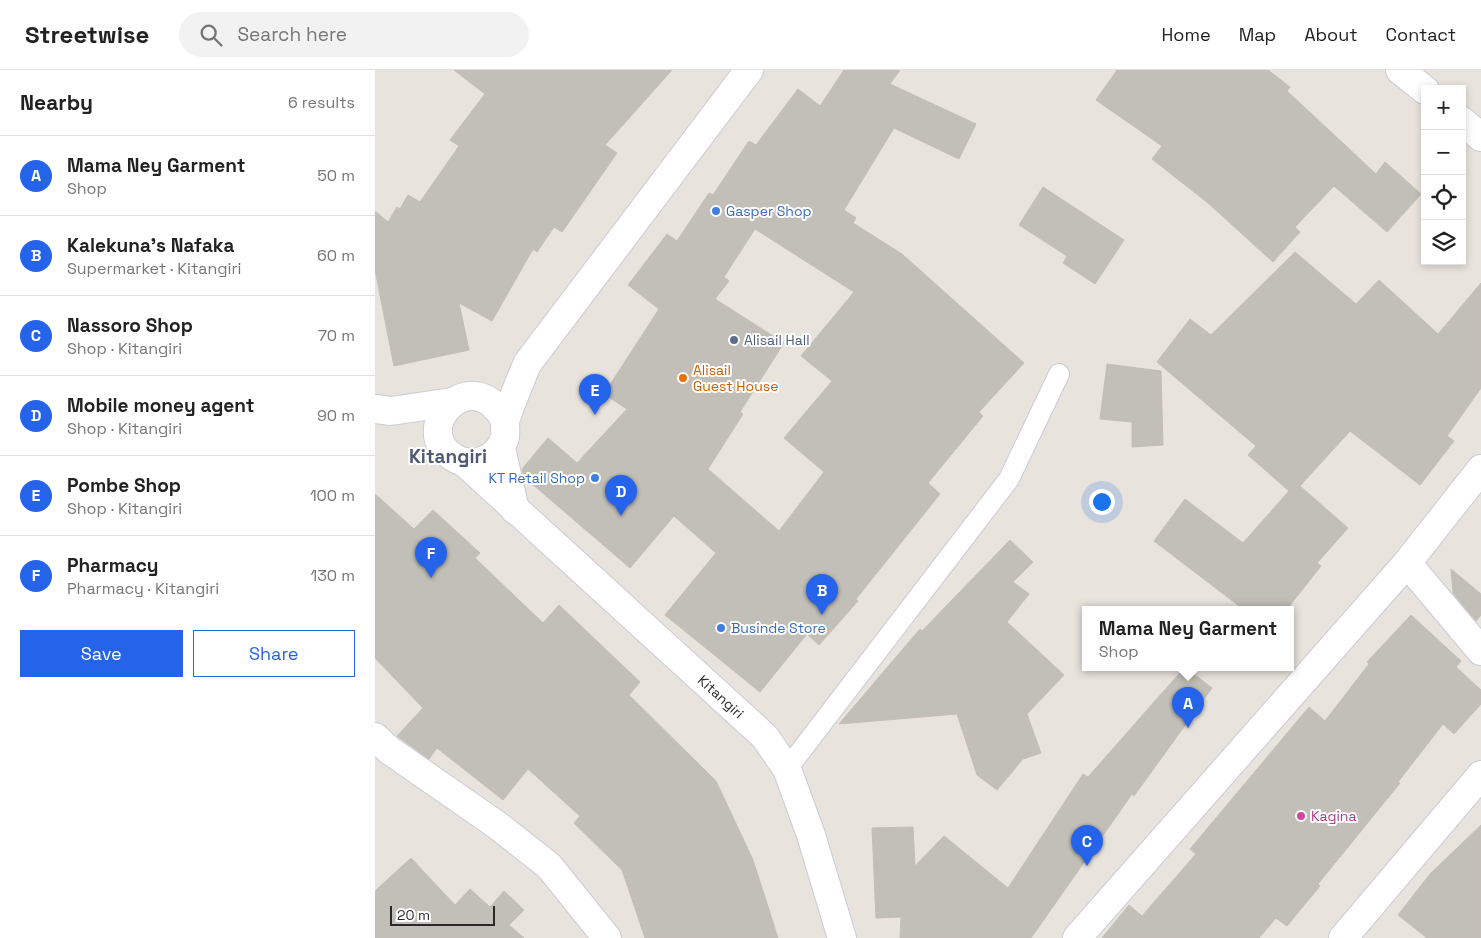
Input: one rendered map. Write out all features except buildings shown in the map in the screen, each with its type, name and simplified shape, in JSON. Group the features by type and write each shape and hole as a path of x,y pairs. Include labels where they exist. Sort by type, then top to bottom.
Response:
{"main road":[{"path":"515,510 501,448 505,435 505,421 527,364 749,70"},
{"path":"1400,70 1421,87"},
{"path":"1466,124 1481,137"},
{"path":"501,448 491,457 478,462 464,462 453,457 443,448 439,436 439,423 443,411 527,364"},
{"path":"383,410 465,399 490,400 499,409 505,421"},
{"path":"383,410 439,436"},
{"name":"Kitangiri","path":"464,462 765,737 787,769 811,835 842,938"},
{"path":"1077,938 1407,563 1481,468"},
{"path":"1407,563 1481,651"},
{"path":"375,737 389,750 497,825 549,866 607,938"},
{"path":"1343,938 1481,775"}],"lane":[{"path":"787,769 1009,479 1059,374"}],"place":[{"name":"Gasper Shop","path":"716,211"},
{"name":"Alisail Hall","path":"734,340"},
{"name":"Alisail Guest House","path":"683,378"},
{"name":"Pombe Shop","path":"595,415"},
{"name":"KT Retail Shop","path":"595,478"},
{"name":"Mobile money agent","path":"621,516"},
{"name":"Pharmacy","path":"431,578"},
{"name":"Kalekuna's Nafaka","path":"822,615"},
{"name":"Businde Store","path":"721,628"},
{"name":"Mama Ney Garment","path":"1188,728"},
{"name":"Kagina","path":"1301,816"},
{"name":"Nassoro Shop","path":"1087,866"}],"district":[{"name":"Kitangiri","path":"448,456"}]}
